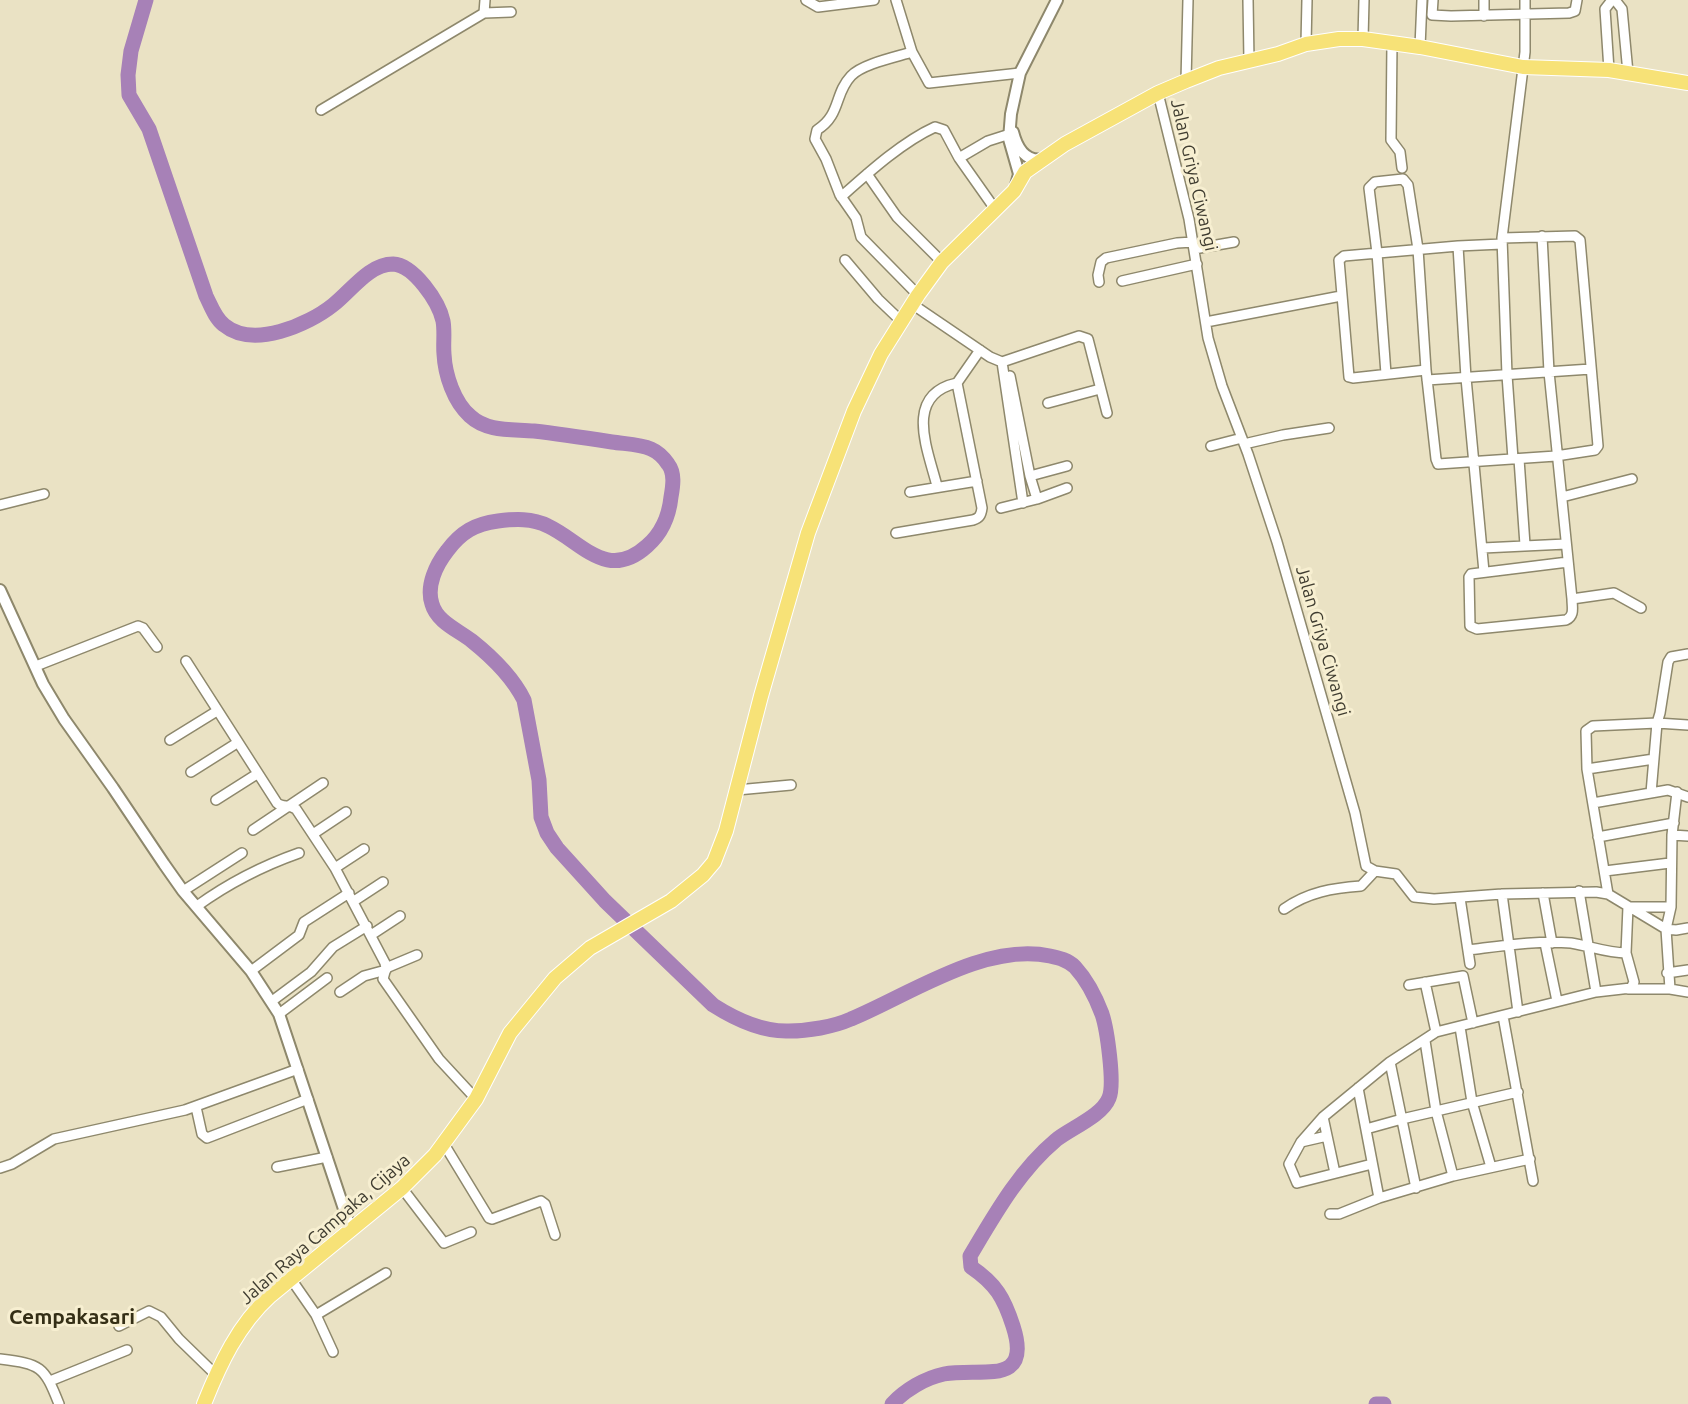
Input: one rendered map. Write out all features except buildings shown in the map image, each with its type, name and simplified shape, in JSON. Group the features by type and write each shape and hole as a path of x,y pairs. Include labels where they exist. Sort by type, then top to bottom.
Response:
{"main road":[{"name":"Jalan Raya Campaka, Cijaya","path":"204,1404 216,1375 244,1323 261,1304 402,1188 444,1144 476,1099 510,1033 555,978 590,948 671,901 703,875 714,862 726,831 788,601 822,494 859,401 881,354 942,262 1014,191 1025,172 1065,144 1158,93 1186,81 1219,68 1306,45 1339,39 1363,39 1420,47 1523,67 1609,70 1688,83"}],"street":[{"path":"484,13 485,0"},
{"path":"806,0 819,3 874,0"},
{"path":"896,0 912,52 926,81 933,84 1020,74"},
{"path":"1014,191 1019,174 1011,150 1010,120 1020,74 1057,0"},
{"path":"1186,81 1188,0"},
{"path":"1248,0 1249,61"},
{"path":"1306,45 1307,0"},
{"path":"1363,39 1364,0"},
{"path":"1420,47 1422,0"},
{"path":"1433,0 1432,15 1484,16 1572,13 1576,8 1577,0"},
{"path":"1484,0 1484,16"},
{"path":"1525,0 1525,52 1502,241 1507,375 1525,545"},
{"path":"1609,70 1605,9 1613,0 1622,9 1628,74"},
{"path":"321,110 484,13 511,12"},
{"path":"1392,43 1391,140 1400,152 1402,168"},
{"path":"912,52 866,67 853,74 841,90 831,117 816,133 815,139 826,159 841,197 856,219 861,237 915,300 980,350 1005,362 1083,336 1088,339 1107,414"},
{"name":"Jalan Griya Ciwangi","path":"1158,93 1194,245 1206,322 1222,386 1277,542 1355,813 1364,864 1375,871"},
{"path":"841,197 867,174 913,140 935,127 944,130 959,158 995,209"},
{"path":"1011,133 1020,148 1030,158 1038,160 1046,158"},
{"path":"959,158 988,141 1011,133"},
{"path":"867,174 897,217 942,262"},
{"path":"1386,374 1377,253 1369,188 1375,182 1403,179 1408,185 1418,249 1427,375 1437,462 1443,465 1590,453 1598,446 1580,240 1575,236 1542,236 1458,246 1418,249 1377,253 1344,256 1339,260 1348,375 1353,378 1386,374 1427,375 1466,378 1591,369"},
{"path":"1542,236 1549,372 1556,456 1562,497 1573,613 1566,620 1475,629 1470,626 1469,577 1471,574 1568,562"},
{"path":"1099,282 1101,261 1106,258 1177,243 1194,245 1234,242"},
{"path":"1458,246 1466,378 1484,572"},
{"path":"845,260 878,299 901,321"},
{"path":"1122,281 1197,264"},
{"path":"1206,322 1341,296"},
{"path":"937,486 923,431 923,414 936,392 942,387 957,383 980,350"},
{"path":"1005,362 1037,499"},
{"path":"1005,362 1023,503"},
{"path":"896,533 978,518 982,508 957,383"},
{"path":"1048,403 1100,389"},
{"path":"1211,446 1329,428"},
{"path":"1030,476 1067,466"},
{"path":"1562,497 1632,478"},
{"path":"910,492 977,481"},
{"path":"1001,508 1037,499 1067,488"},
{"path":"0,505 44,494"},
{"path":"1483,548 1566,544"},
{"path":"0,590 43,684 64,719 183,891 251,971 272,1000 298,1069 351,1230"},
{"path":"1572,599 1614,593 1641,608"},
{"path":"36,666 138,627 143,628 157,647"},
{"path":"1651,793 1657,723 1669,660 1672,657 1688,654"},
{"path":"186,661 277,803 298,811 335,868 369,930 386,969 383,980 410,1021 447,1068 476,1099"},
{"path":"170,740 218,711"},
{"path":"1608,894 1587,769 1586,733 1589,728 1657,723 1688,725"},
{"path":"191,772 237,743"},
{"path":"1587,769 1654,759"},
{"path":"216,800 258,774"},
{"path":"253,830 322,783"},
{"path":"1670,989 1667,973 1666,929 1671,907 1672,835 1688,784"},
{"path":"737,790 791,785"},
{"path":"1593,803 1668,790 1684,795"},
{"path":"313,834 346,812"},
{"path":"1598,837 1674,823"},
{"path":"1672,835 1688,836"},
{"path":"335,868 364,849"},
{"path":"197,906 223,888 263,866 299,852"},
{"path":"183,891 242,853"},
{"path":"1605,871 1670,863"},
{"path":"1284,909 1317,892 1361,886 1375,871 1396,874 1414,897 1434,899 1578,891 1608,894 1666,929 1688,928"},
{"path":"251,971 299,935 304,922 383,882"},
{"path":"1578,891 1596,992"},
{"path":"1543,893 1557,1001"},
{"path":"1502,894 1518,1012"},
{"path":"1460,898 1470,964"},
{"path":"1628,906 1671,907"},
{"path":"1628,906 1626,953 1634,982 1628,989"},
{"path":"272,1000 311,972 333,947 400,916"},
{"path":"1468,950 1508,945 1570,943 1613,953 1626,953"},
{"path":"340,992 364,976 417,955"},
{"path":"1667,973 1688,970"},
{"path":"1409,985 1463,976 1473,1023"},
{"path":"279,1014 327,978"},
{"path":"1425,982 1436,1032"},
{"path":"1372,1164 1297,1183 1289,1164 1301,1142 1323,1117 1390,1062 1436,1032 1596,992 1670,989 1688,992"},
{"path":"1503,1016 1533,1181"},
{"path":"1460,1027 1472,1102 1491,1167"},
{"path":"1425,1041 1436,1111 1453,1176"},
{"path":"1390,1062 1416,1188"},
{"path":"0,1168 12,1164 54,1139 196,1107 298,1069"},
{"path":"1358,1088 1379,1198"},
{"path":"1366,1129 1518,1092"},
{"path":"196,1107 202,1134 207,1138 308,1099"},
{"path":"1323,1117 1335,1173"},
{"path":"1301,1142 1327,1136"},
{"path":"444,1144 489,1218 492,1219 541,1201 545,1204 555,1236"},
{"path":"277,1167 327,1157"},
{"path":"1330,1214 1339,1214 1379,1198 1453,1176 1530,1159"},
{"path":"402,1188 444,1243 471,1232"},
{"path":"316,1315 386,1273"},
{"path":"291,1279 316,1315 333,1352"},
{"path":"118,1326 153,1311 216,1375"},
{"path":"50,1381 127,1350"},
{"path":"0,1359 33,1364 40,1369 50,1381 59,1404"}],"waterway":[{"path":"146,0 131,51 128,75 129,95 149,129 206,296 224,325 236,332 250,335 280,331 322,313 376,268 393,264 401,266 417,277 441,313 448,379 459,403 470,416 484,425 500,429 544,432 642,446 658,453 670,468 673,475 672,488 669,511 664,524 657,536 633,556 619,560 607,560 595,556 542,523 523,520 498,521 475,527 458,539 439,563 431,583 430,597 438,616 472,641 494,661 508,676 524,700 539,780 541,817 547,833 557,848 605,901 713,1005 740,1020 779,1031 804,1030 836,1024 974,963 1025,954 1050,956 1069,963 1079,972 1094,995 1102,1014 1108,1043 1111,1069 1109,1098 1100,1110 1056,1140 1030,1165 1008,1194 970,1256 971,1267 987,1279 998,1292 1006,1307 1017,1346 1016,1359 1009,1367 1000,1371 958,1372 930,1378 909,1389 892,1404"},
{"path":"1376,1404 1384,1404"}],"district":[{"name":"Cempakasari","path":"72,1317"}]}
